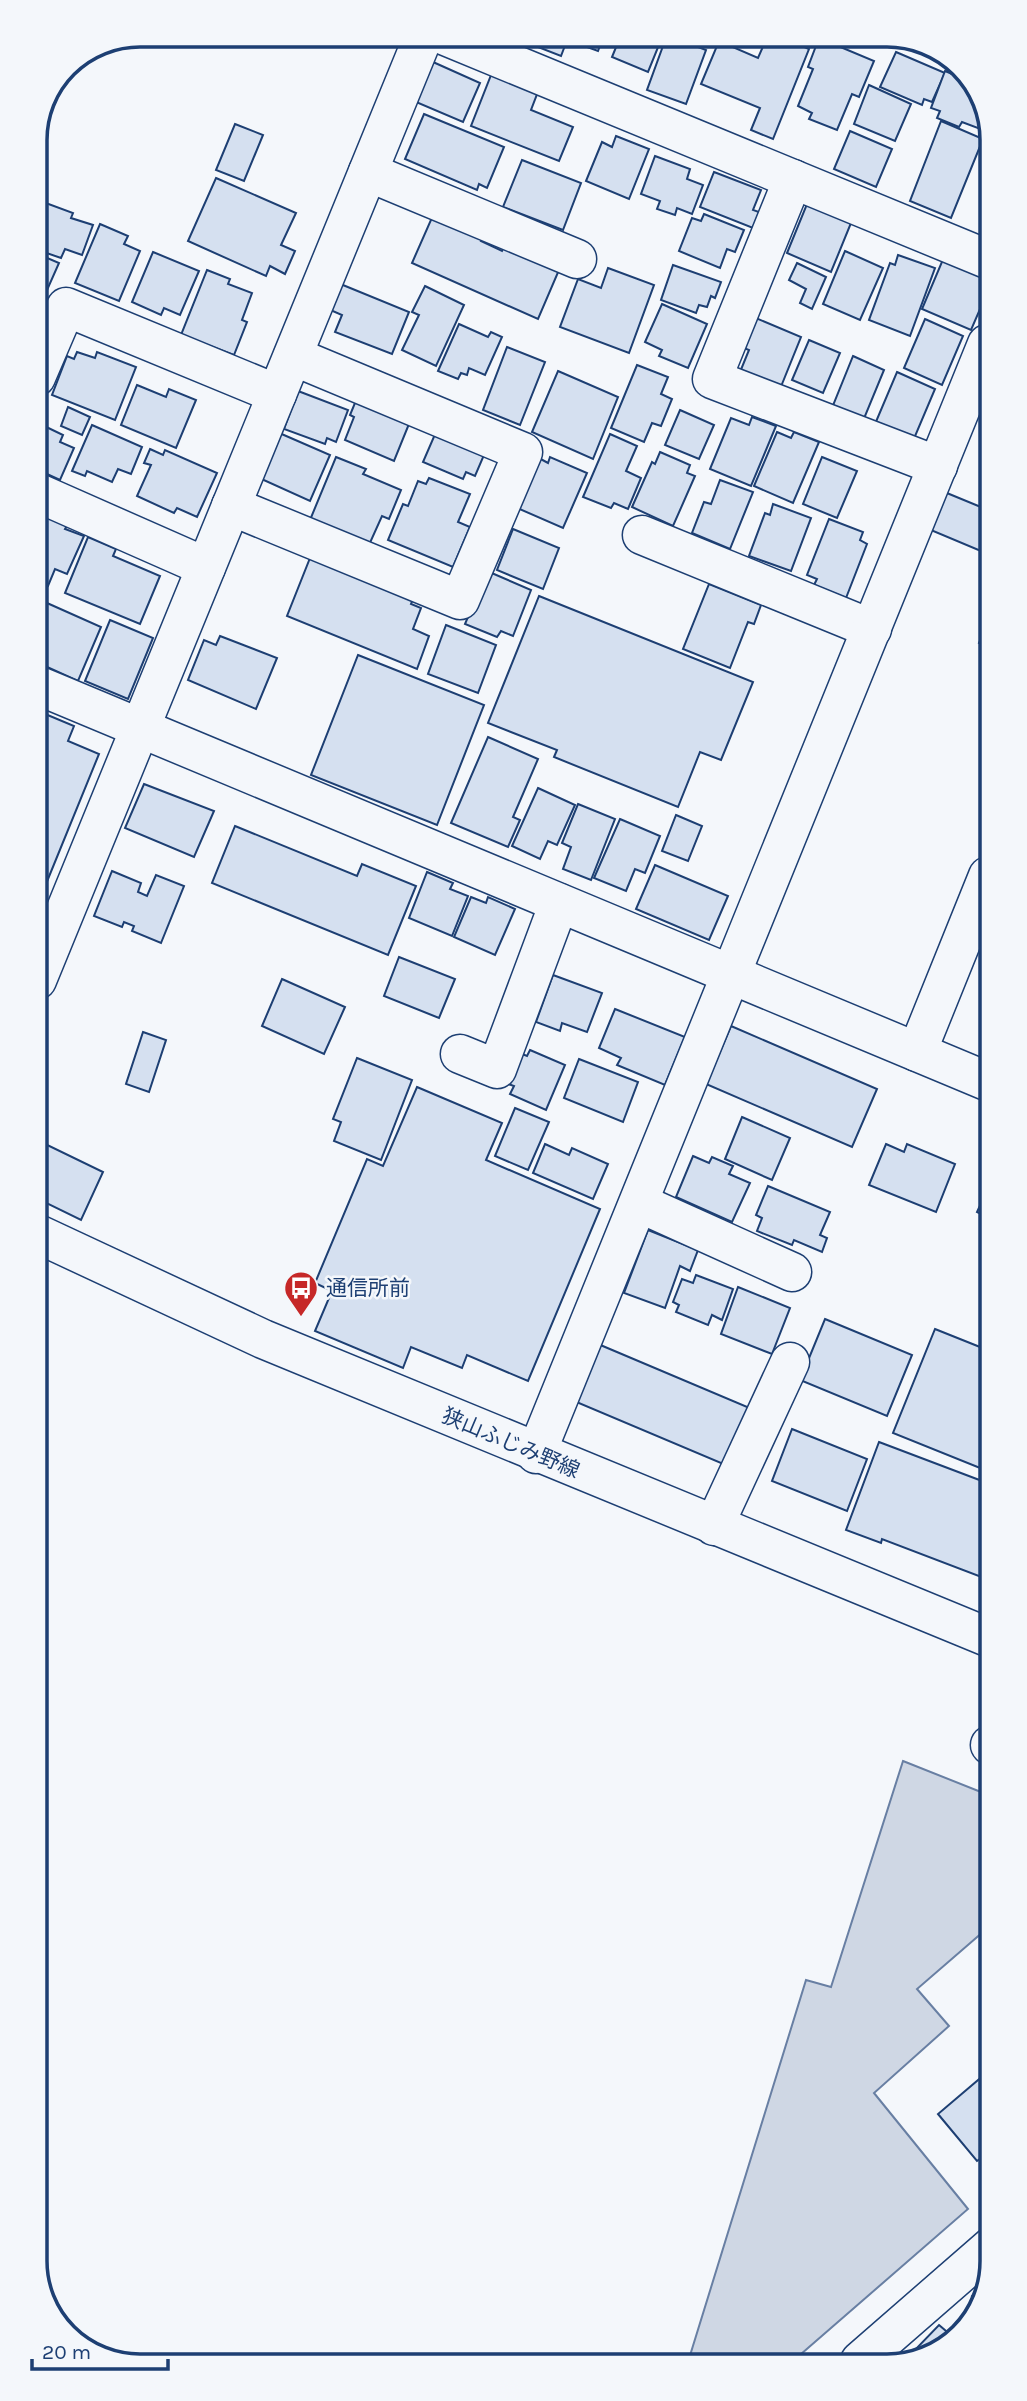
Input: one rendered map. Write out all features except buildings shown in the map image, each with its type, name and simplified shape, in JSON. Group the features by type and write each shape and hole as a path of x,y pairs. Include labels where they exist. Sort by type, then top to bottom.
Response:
{"street":[{"path":"47,956 419,47"},
{"path":"472,47 980,256"},
{"path":"369,172 577,259"},
{"path":"793,179 712,379 938,467"},
{"path":"47,351 66,307 277,394"},
{"path":"231,506 460,600 523,452 293,356"},
{"path":"536,1454 733,975 980,362"},
{"path":"47,497 206,567"},
{"path":"642,535 872,629"},
{"path":"47,689 980,1078"},
{"path":"917,1052 980,896"},
{"path":"460,1054 497,1069 559,903"},
{"path":"639,1203 792,1272"},
{"name":"狭山ふじみ野線","path":"47,1238 263,1339 536,1454 980,1634"},
{"path":"714,1526 790,1362"},
{"path":"868,2354 980,2256"}],"shaded area":[{"path":"903,1761 980,1792 980,1935 917,1989 949,2026 874,2093 968,2209 801,2354 690,2354 806,1980 831,1987"}],"place":[{"name":"通信所前","path":"301,1318"}]}
